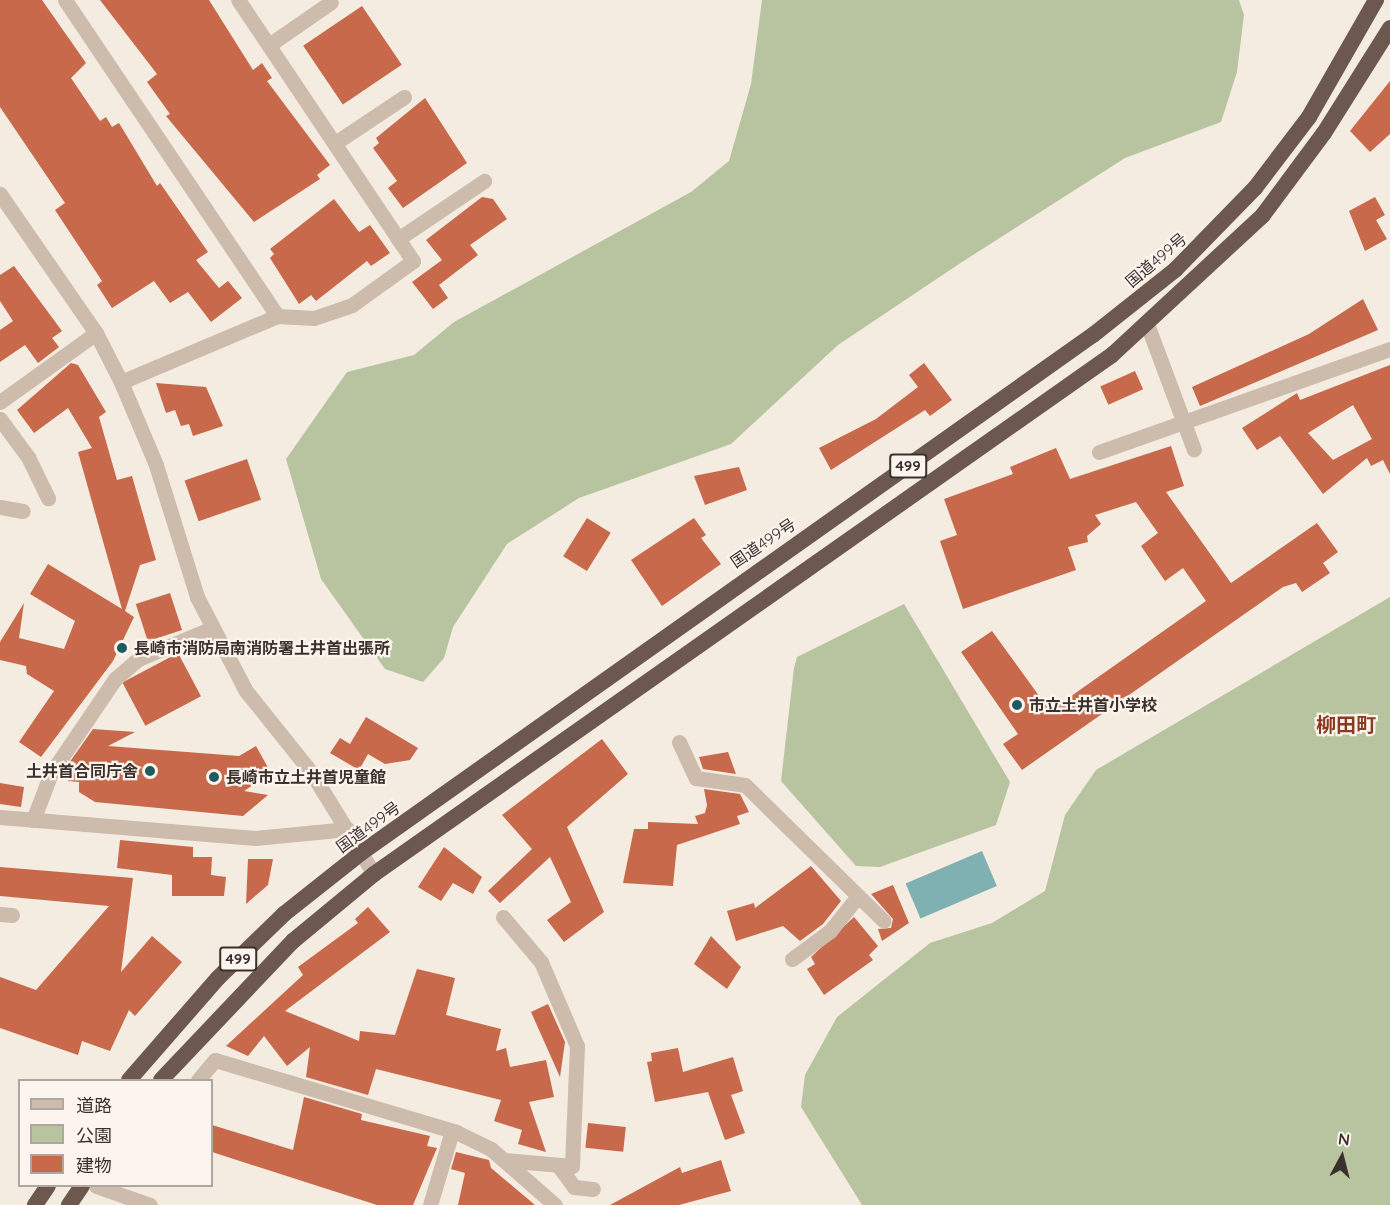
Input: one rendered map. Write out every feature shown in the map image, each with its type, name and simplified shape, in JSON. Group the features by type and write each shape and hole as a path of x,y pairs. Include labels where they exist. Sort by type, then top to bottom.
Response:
{"highway":[{"name":"国道499号","path":"130,1079 218,978 284,914 361,853 1093,335 1175,270 1255,188 1309,117 1376,0"},
{"name":"499","path":"162,1079 292,941 374,874 1112,355 1263,215 1324,134 1390,28"},
{"path":"35,1205 47,1187"},
{"path":"69,1205 81,1187"}],"street":[{"path":"121,382 277,315 314,318 352,305 413,261 238,0"},
{"path":"70,2 277,315"},
{"path":"269,45 331,2"},
{"path":"335,143 404,97"},
{"path":"399,239 484,181"},
{"path":"0,194 96,333 121,382 213,628 246,691 348,829 374,874"},
{"path":"1147,324 1194,450"},
{"path":"0,402 96,333"},
{"path":"1099,453 1390,349"},
{"path":"0,419 28,457 48,498"},
{"path":"0,507 23,511"},
{"path":"33,820 51,773 115,679 138,659 213,628"},
{"path":"679,742 696,778 745,785 884,921"},
{"path":"0,817 255,838 348,829"},
{"path":"792,959 830,931 858,896"},
{"path":"503,917 540,962 575,1035 572,1166 504,1160"},
{"path":"199,1079 215,1060 452,1131 504,1160 555,1205"},
{"path":"430,1205 452,1131"},
{"path":"558,1165 574,1187 592,1189"},
{"path":"101,1187 150,1205"}],"green space":[{"path":"762,0 1239,0 1244,15 1237,72 1221,122 1125,158 959,264 838,345 731,444 579,498 507,544 453,627 444,658 423,682 385,669 321,579 286,459 347,372 414,355 454,322 691,192 729,161 751,84"},
{"path":"1390,597 1390,1205 862,1205 801,1107 805,1075 837,1017 930,943 992,923 1045,891 1065,815 1096,770"},
{"path":"904,604 1010,782 996,825 880,867 856,866 781,781 794,668 797,657"}],"water":[{"path":"982,851 997,886 920,918 906,883"}],"building":[{"path":"0,0 42,0 86,63 71,78 100,121 106,117 112,127 119,123 157,186 160,183 208,252 196,260 219,288 228,281 242,298 211,322 188,292 170,303 154,281 112,308 97,285 102,281 55,210 65,203 0,107"},
{"path":"100,0 209,0 253,70 262,63 272,78 267,81 330,165 317,175 320,179 254,222 166,116 170,114 147,82 157,74"},
{"path":"362,6 402,65 343,105 303,46"},
{"path":"1390,81 1390,134 1370,152 1350,131"},
{"path":"425,98 467,163 403,208 388,188 397,181 373,148 379,143 376,138"},
{"path":"482,197 493,199 507,219 470,245 478,255 439,285 448,298 433,309 412,282 442,260 426,240"},
{"path":"1375,197 1385,215 1376,220 1387,239 1365,251 1349,211"},
{"path":"334,199 359,232 370,225 390,253 371,266 367,261 316,301 311,295 299,304 270,258 274,254 270,249"},
{"path":"14,266 62,331 52,338 59,347 38,363 25,345 0,362 0,330 13,321 0,301 0,275"},
{"path":"1363,299 1378,330 1200,406 1192,387 1309,334"},
{"path":"71,363 78,365 106,412 99,417 117,480 132,476 156,560 140,565 125,611 134,617 113,661 41,757 19,742 54,691 27,674 26,666 0,660 0,642 24,603 19,638 64,649 75,621 30,594 48,564 122,609 78,452 92,448 68,408 34,433 17,410"},
{"path":"924,363 952,400 930,416 925,410 831,470 819,448 876,419 918,387 909,375"},
{"path":"1390,365 1390,474 1383,460 1371,466 1367,458 1323,494 1280,436 1257,450 1242,428 1297,393 1300,400","holes":["1353,405 1372,439 1333,460 1308,433"]},
{"path":"1135,371 1143,389 1108,405 1100,386"},
{"path":"156,383 206,387 223,426 193,436 189,424 181,426 175,410 166,413"},
{"path":"1171,446 1184,486 1166,492 1231,583 1317,523 1338,552 1323,563 1330,573 1302,592 1296,583 1283,587 1022,770 1003,744 1018,734 961,652 992,631 1050,711 1206,601 1183,568 1165,581 1141,546 1158,533 1136,502 1095,515 1101,524 1087,536 1088,542 1068,547 1076,570 963,609 940,541 957,535 944,499 1013,474 1010,467 1056,448 1070,479"},
{"path":"247,459 261,500 199,521 185,480"},
{"path":"739,467 747,490 705,505 694,476"},
{"path":"587,518 611,533 587,571 563,556"},
{"path":"694,518 706,535 701,538 721,564 662,606 631,560"},
{"path":"170,593 182,630 148,641 136,604"},
{"path":"178,653 201,696 145,726 122,683"},
{"path":"366,717 418,748 410,760 385,764 368,754 359,770 330,753 340,738 350,744"},
{"name":"土井首合同庁舎","path":"93,729 135,732 108,746 239,756 256,746 271,773 244,791 268,795 243,816 95,802 79,792 79,782 68,781 69,763"},
{"path":"602,739 628,774 567,827 604,912 564,942 547,920 571,902 550,857 500,903 488,891 532,849 502,815"},
{"path":"728,752 736,774 703,769 699,757"},
{"path":"0,783 24,787 21,807 0,804"},
{"path":"704,789 740,794 749,812 737,816 740,824 677,845 673,886 623,883 634,829 648,829 648,822 698,824 695,816 705,813 707,805"},
{"path":"120,840 193,847 193,857 212,857 211,875 226,877 224,896 172,896 172,875 117,868"},
{"path":"444,847 482,877 473,894 453,883 441,901 418,887"},
{"path":"248,859 273,859 268,885 246,904"},
{"path":"811,866 841,901 823,924 800,941 783,926 736,941 727,911 754,903 755,908"},
{"path":"0,867 133,878 121,972 152,936 182,962 135,1016 129,1010 110,1051 82,1041 78,1055 0,1028 0,977 36,990 109,906 0,896"},
{"path":"893,885 909,923 882,941 878,929 891,928 893,919 871,894"},
{"path":"368,907 390,932 285,1011 359,1041 360,1031 395,1035 417,969 455,978 446,1015 501,1029 496,1051 506,1048 510,1067 546,1060 554,1097 529,1102 546,1152 518,1144 522,1130 494,1121 501,1100 376,1069 368,1095 306,1077 310,1047 287,1066 264,1036 248,1056 226,1046 303,975 298,967 358,923 355,919"},
{"path":"854,917 878,946 869,955 873,960 824,995 807,969 815,964 811,957"},
{"path":"711,936 741,967 727,989 694,964"},
{"path":"548,1004 565,1042 560,1077 531,1012"},
{"path":"678,1048 683,1072 733,1057 743,1091 731,1095 745,1133 725,1140 708,1092 655,1102 647,1062 652,1061 651,1053"},
{"path":"304,1097 362,1114 361,1120 430,1136 427,1146 437,1148 413,1205 377,1205 213,1152 213,1125 293,1150"},
{"path":"588,1123 626,1127 623,1152 585,1148"},
{"path":"456,1152 489,1160 491,1168 535,1205 458,1205 465,1173 451,1169"},
{"path":"721,1160 731,1191 679,1205 610,1205 680,1167 682,1173"}],"place":[{"name":"長崎市消防局南消防署土井首出張所","path":"122,648"},
{"name":"市立土井首小学校","path":"1017,705"},
{"name":"土井首合同庁舎","path":"150,771"},
{"name":"長崎市立土井首児童館","path":"214,777"}],"district":[{"name":"柳田町","path":"1346,724"}]}
